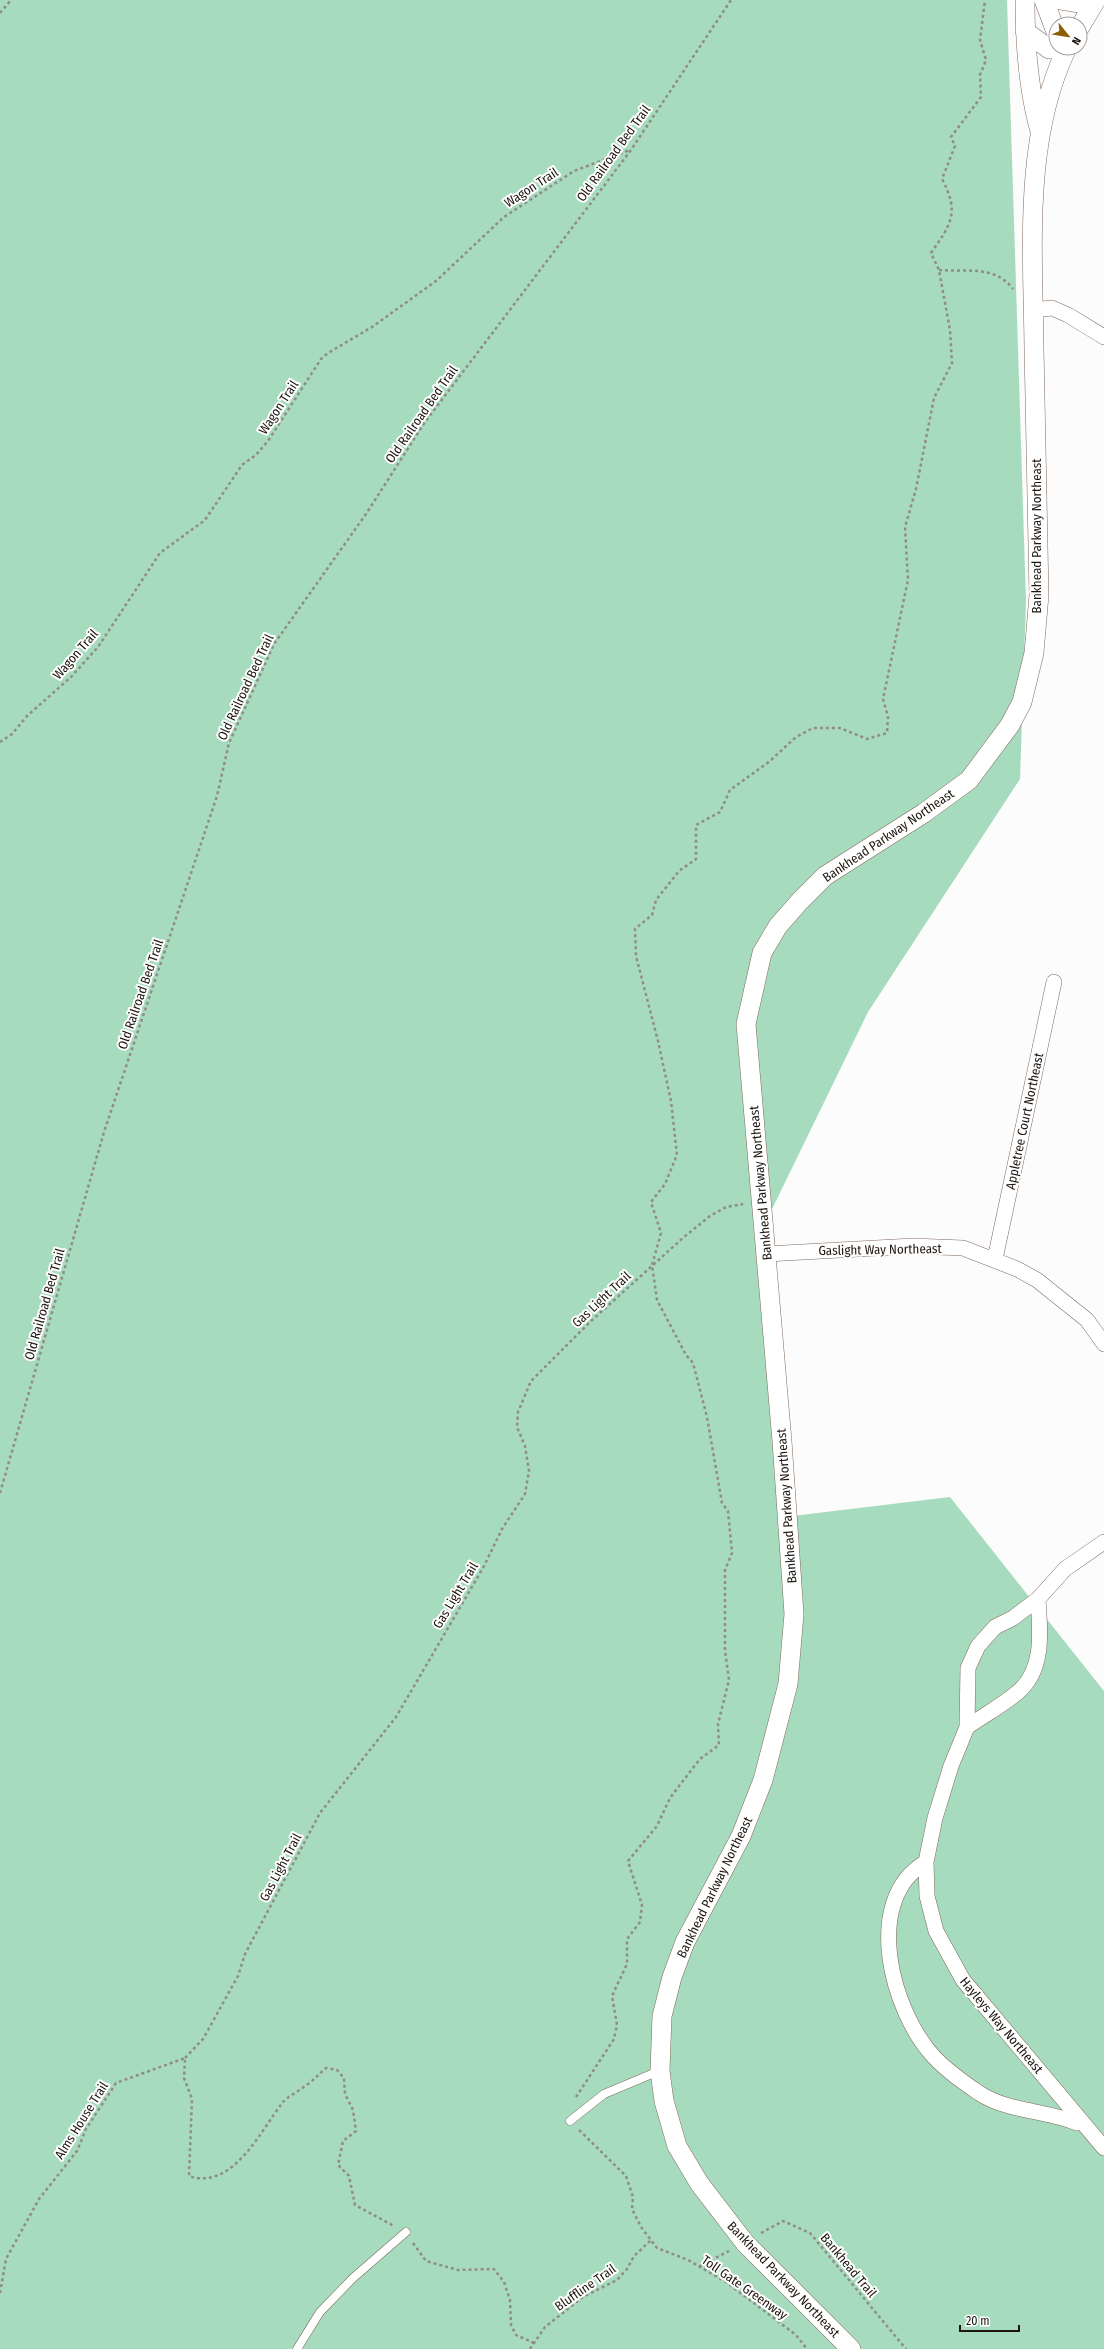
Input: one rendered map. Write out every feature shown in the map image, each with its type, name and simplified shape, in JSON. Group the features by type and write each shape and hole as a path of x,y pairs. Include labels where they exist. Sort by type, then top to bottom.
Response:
{"street":[{"path":"1025,0 1025,31 1031,102 1040,131"},
{"path":"1044,0 1050,16"},
{"path":"1060,0 1078,3 1086,0"},
{"path":"1087,16 1096,0"},
{"path":"1025,31 1048,48"},
{"name":"Bankhead Parkway Northeast","path":"851,2349 746,2242 699,2183 678,2146 664,2101 660,2071 662,2016 672,1977 685,1942 744,1829 763,1780 788,1684 794,1614 766,1254 746,1024 762,953 778,926 825,876 924,813 969,780 1010,725 1022,702 1034,653 1039,595 1032,239 1040,131 1050,94 1063,56"},
{"path":"1034,303 1052,308 1068,315 1104,337"},
{"name":"Appletree Court Northeast","path":"995,1259 1054,982"},
{"name":"Gaslight Way Northeast","path":"766,1254 913,1246 963,1248 995,1259 1030,1276 1061,1298 1087,1320 1104,1344"},
{"name":"Hayleys Way Northeast","path":"1104,1542 1066,1569 1038,1599 1013,1618 995,1627 978,1646 968,1668 967,1727 951,1766 937,1811 926,1862 927,1896 936,1931 963,1980 1054,2086 1080,2121 1104,2148"},
{"path":"967,1727 1019,1691 1035,1671 1040,1632 1038,1599"},
{"path":"926,1862 907,1879 894,1900 888,1917 892,1972 903,2005 918,2034 933,2056 956,2077 981,2094 1010,2107 1077,2123 1080,2121"}],"lane":[{"path":"570,2121 604,2094 660,2071"},
{"path":"297,2349 320,2312 353,2278 406,2232"}],"path":[{"path":"0,13 11,0"},
{"name":"Old Railroad Bed Trail","path":"0,1493 104,1132 217,796 230,743 274,644 366,514 425,422 630,150 731,0"},
{"name":"Wagon Trail","path":"0,742 12,734 27,716 71,677 98,647 160,553 205,520 242,465 256,455 268,441 317,364 328,353 372,327 436,281 504,217 574,171 630,150"},
{"path":"939,270 989,272 1006,280 1014,291 1034,303"},
{"name":"Gas Light Trail","path":"185,2058 204,2039 238,1976 245,1954 320,1813 396,1717 483,1568 502,1528 525,1494 529,1470 525,1446 517,1427 518,1412 532,1381 624,1291 710,1216 726,1207 761,1201"},
{"path":"185,2058 184,2078 192,2099 189,2176 197,2179 213,2177 229,2171 252,2146 284,2101 307,2085 326,2068 337,2070 344,2078 345,2094 353,2110 356,2131 343,2141 338,2165 349,2176 355,2205 406,2232 426,2261 458,2270 494,2269 504,2282 510,2300 511,2325 516,2336 534,2344"},
{"name":"Alms House Trail","path":"0,2293 6,2259 39,2199 77,2152 86,2129 116,2083 185,2058"},
{"name":"Toll Gate Greenway","path":"570,2121 626,2176 633,2197 632,2209 650,2241 657,2248 700,2266 761,2308 796,2335 807,2349"},
{"name":"Bankhead Trail","path":"700,2266 783,2221 810,2233 906,2349"},
{"name":"Bluffline Trail","path":"530,2349 545,2327 583,2297 617,2280 627,2269 634,2256 650,2241"}],"green space":[{"path":"0,0 1007,0 1026,602 1020,779 868,1012 757,1240 784,1517 950,1497 1104,1691 1104,2349 0,2349"}]}
